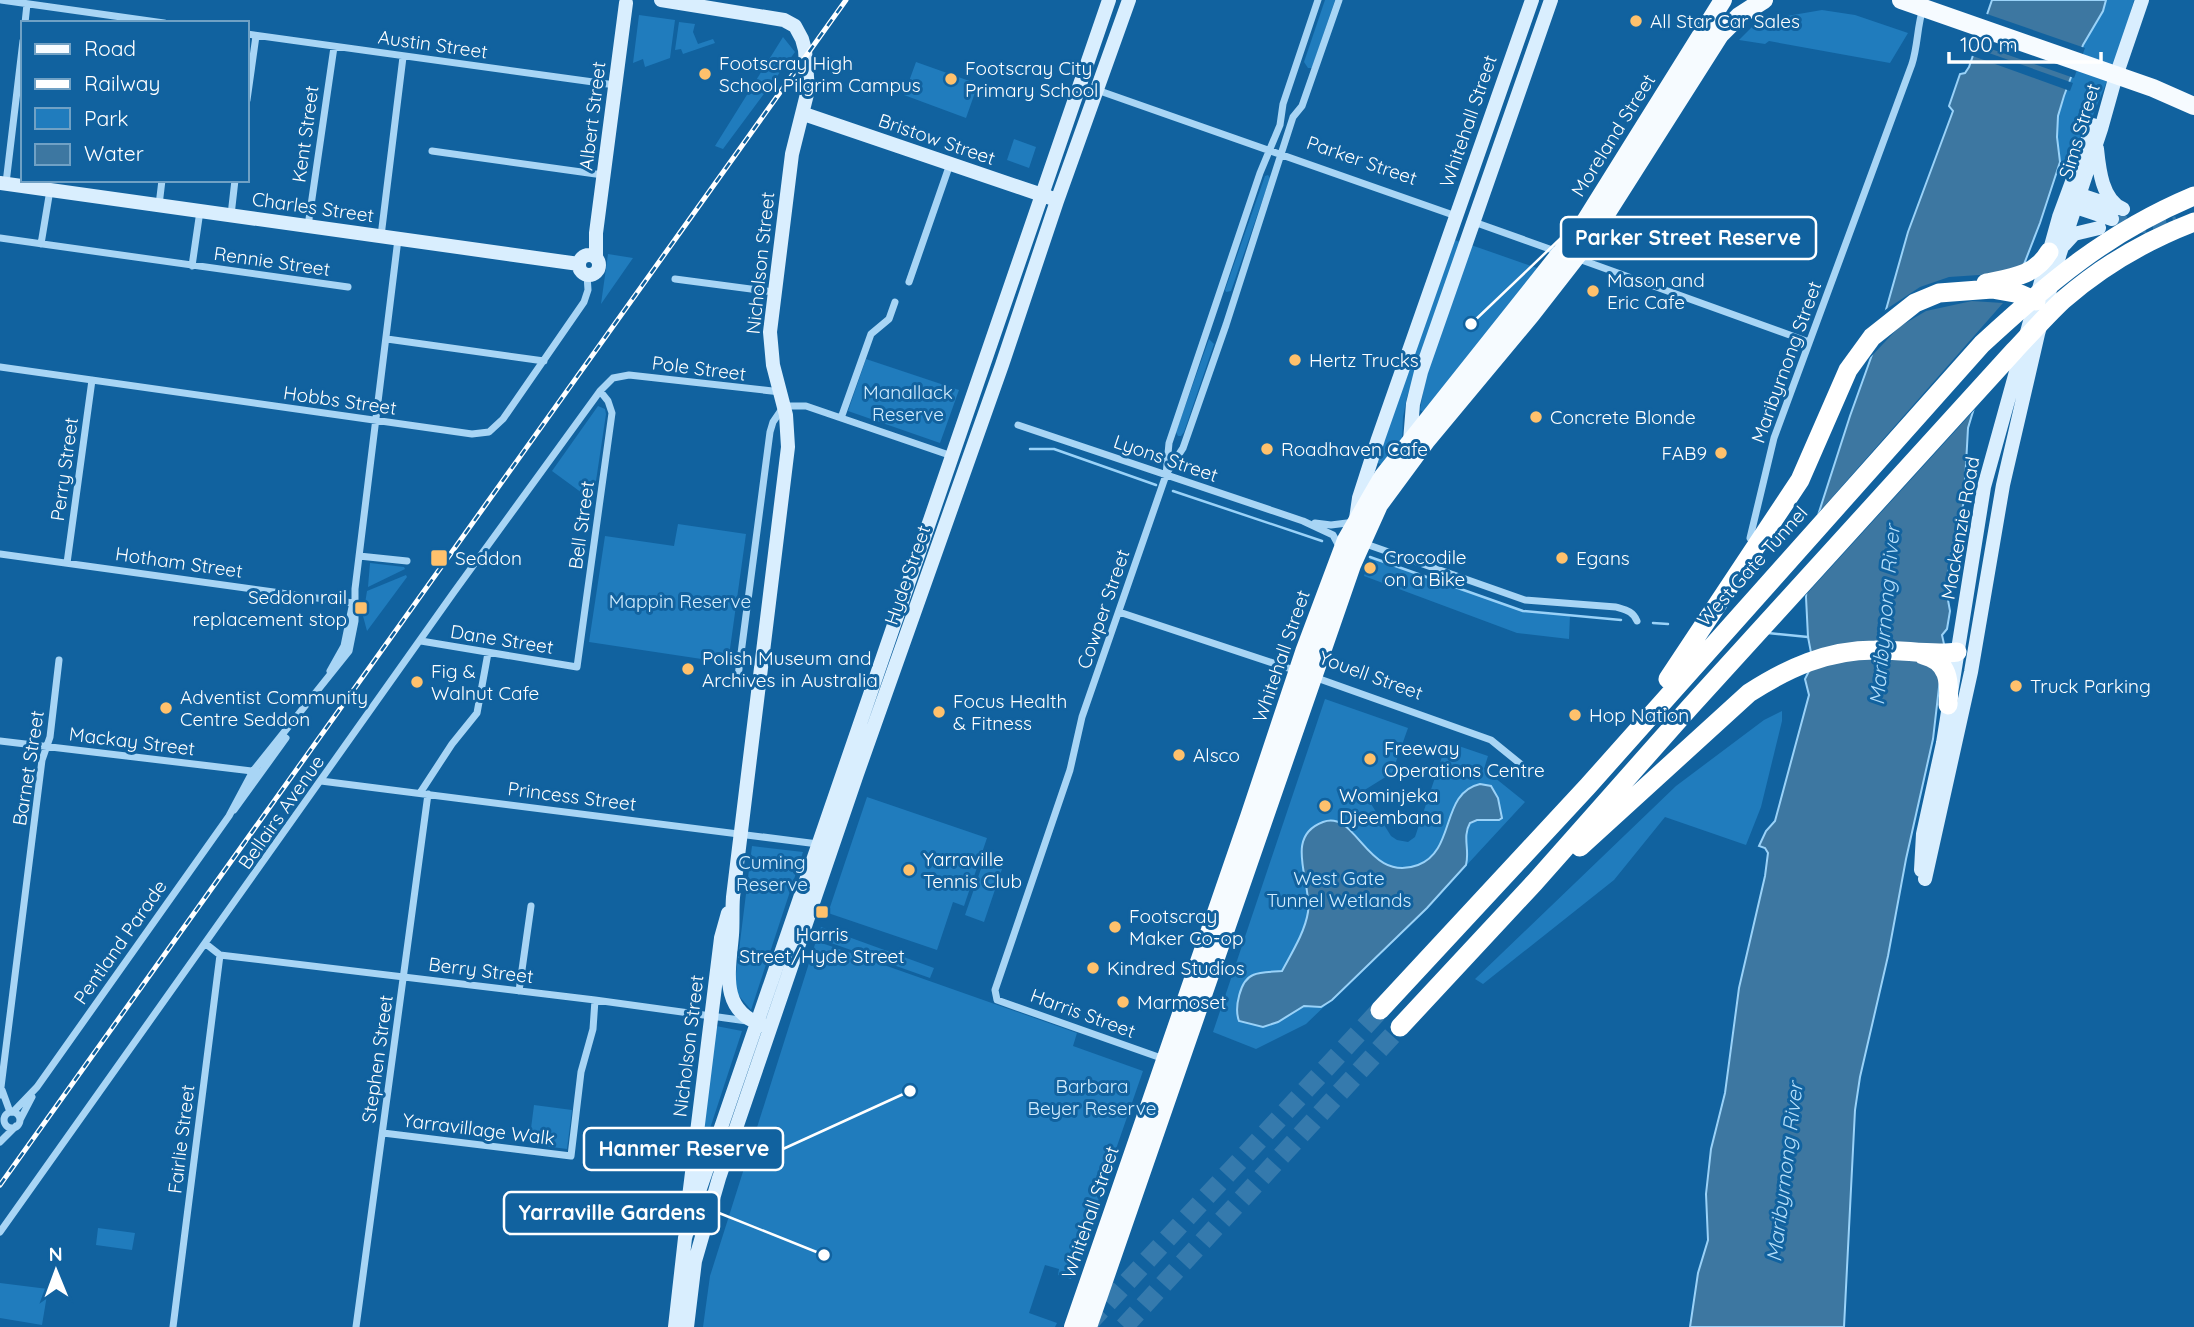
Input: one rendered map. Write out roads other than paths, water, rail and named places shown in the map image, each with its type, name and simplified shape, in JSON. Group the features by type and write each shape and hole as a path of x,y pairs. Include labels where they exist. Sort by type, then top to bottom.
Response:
{"highway":[{"name":"West Gate Tunnel","path":"1380,1010 1588,786 1668,687 1982,344 2034,295 2086,256 2144,219 2194,197"},
{"path":"1400,1027 1535,882 1689,707 2014,351 2063,301 2118,260 2194,222"},
{"path":"1668,687 1800,480 1848,370 1859,352 1888,322 1915,303 1927,297 2027,273 2038,267 2056,249"},
{"path":"1951,291 1992,289 2033,303"},
{"path":"1535,882 1565,861 1749,694 1778,675 1809,660 1850,651 1875,649 1948,657 1948,705"}],"main road":[{"name":"Moreland Street","path":"1355,522 1372,491 1410,441 1568,256 1582,226 1723,0"},
{"name":"Moreland Street","path":"1398,479 1635,171 1720,35 1748,8 1764,0"},
{"path":"1903,1 2168,94 2194,106"},
{"path":"2168,94 2194,99"},
{"path":"1582,226 1603,205 1627,170 1635,171"},
{"path":"1398,479 1406,461 1410,441"},
{"name":"Whitehall Street","path":"1306,674 1361,542 1379,505 1398,479"},
{"name":"Whitehall Street","path":"1073,1327 1172,1061 1306,674 1341,553 1355,522"},
{"name":"Whitehall Street","path":"1088,1327 1172,1061"}],"street":[{"path":"1,0 101,18 139,21"},
{"name":"Nicholson Street","path":"661,0 781,19 796,29 804,47 808,90 792,154 774,292 770,347 783,399 788,447 732,902 729,982 732,998 739,1010 755,1023"},
{"name":"Hyde Street","path":"687,1327 701,1235 833,844 985,412 1109,0"},
{"name":"Hyde Street","path":"675,1327 685,1238 755,1023 970,407 1050,198 1097,90 1129,0"},
{"name":"Cowper Street","path":"994,993 1070,770 1082,717 1166,475 1169,443 1260,173 1280,125 1283,104 1318,0"},
{"name":"Cowper Street","path":"1166,475 1184,448 1293,117 1306,96 1339,0"},
{"name":"Whitehall Street","path":"1355,522 1371,459 1532,0"},
{"name":"Whitehall Street","path":"1410,441 1418,383 1551,0"},
{"name":"Maribyrnong Street","path":"1749,538 1774,438 1912,64 1917,25 1926,0"},
{"name":"Sims Street","path":"2071,199 2144,0"},
{"name":"Albert Street","path":"587,263 596,233 627,1"},
{"path":"25,21 27,4"},
{"name":"Austin Street","path":"248,34 615,85"},
{"path":"248,93 256,36"},
{"name":"Kent Street","path":"308,226 334,47"},
{"path":"3,183 21,55"},
{"path":"380,236 403,57"},
{"name":"Sims Street","path":"2071,199 2097,141 2115,79"},
{"path":"1082,85 1097,90"},
{"name":"Parker Street","path":"1097,90 1809,342"},
{"name":"Bristow Street","path":"804,114 1050,198"},
{"name":"Sims Street","path":"2071,199 2117,214 2106,192 2097,141"},
{"path":"432,151 604,175"},
{"path":"909,282 950,164"},
{"path":"159,205 162,182"},
{"path":"230,215 235,182"},
{"name":"Charles Street","path":"3,183 50,190 79,188 159,205 587,263"},
{"path":"41,244 50,190"},
{"name":"Mackenzie Road","path":"1948,657 1984,488 2033,303 2056,249 2071,199"},
{"name":"Rennie Street","path":"192,266 200,211"},
{"path":"2056,249 2074,234 2099,228"},
{"name":"Rennie Street","path":"0,238 348,286"},
{"name":"Pentland Parade","path":"0,1142 18,1123 37,1087 229,816 242,802 257,772 277,754 296,720 351,648 359,556 398,239"},
{"name":"Hobbs Street","path":"0,368 376,422 472,434 489,432 511,409 584,302 588,290 587,263"},
{"path":"675,279 774,292"},
{"path":"841,418 871,334 889,319 895,302"},
{"name":"Mackenzie Road","path":"1948,705 1923,834 1923,879 1977,641 2033,303"},
{"path":"387,339 544,361"},
{"name":"Pole Street","path":"613,378 629,375 783,399"},
{"name":"Bellairs Avenue","path":"0,1232 600,391 613,378"},
{"name":"Perry Street","path":"67,563 92,380"},
{"name":"Bell Street","path":"577,667 612,412 600,391"},
{"path":"737,684 770,432 783,399 953,456"},
{"path":"970,407 985,412"},
{"name":"Lyons Street","path":"1018,425 1303,521 1334,536 1341,553"},
{"name":"Lyons Street","path":"1303,521 1331,525 1355,522"},
{"path":"1361,542 1525,600 1616,607 1628,610 1637,621"},
{"name":"Hotham Street","path":"0,554 354,603"},
{"path":"359,556 407,561"},
{"name":"Youell Street","path":"1119,612 1306,674 1491,740 1523,766"},
{"name":"Dane Street","path":"421,641 577,667"},
{"path":"1948,657 1977,641"},
{"name":"Stephen Street","path":"356,1327 404,976 424,794 452,744 477,713 488,653"},
{"name":"Barnet Street","path":"18,1123 18,1115 5,1120 1,1092 42,760 50,737 59,660"},
{"name":"Mackay Street","path":"0,741 257,772"},
{"name":"Princess Street","path":"321,781 818,844"},
{"path":"818,844 833,844"},
{"name":"Nicholson Street","path":"685,1238 716,1016 721,938 732,902"},
{"path":"519,991 531,906"},
{"path":"206,944 220,955"},
{"path":"716,1016 730,952"},
{"name":"Berry Street","path":"220,955 595,1000 755,1023"},
{"name":"Fairlie Street","path":"173,1327 220,955"},
{"name":"Harris Street","path":"994,993 997,1000 1172,1061"},
{"name":"Yarravillage Walk","path":"383,1133 571,1156 581,1072 593,1029 595,1000"},
{"path":"755,1023 770,1028"},
{"name":"Pentland Parade","path":"5,1120 37,1087"},
{"path":"5,1120 12,1128 18,1123"}],"water":[{"name":"Maribyrnong River","path":"1992,0 2106,0 2103,11 2083,45 2064,96 2058,116 2060,162 2040,223 1995,339 1968,428 1964,501 1946,589 1950,611 1947,629 1942,635 1944,644 1933,739 1855,1110 1844,1327 1690,1327 1698,1273 1708,1240 1706,1194 1711,1149 1725,1093 1739,988 1765,876 1768,853 1765,848 1759,846 1766,831 1775,821 1809,695 1805,679 1813,663 1808,637 1806,597 1810,540 1878,338 1908,232 1953,111 1949,106 1960,74 1965,73 1969,67"},
{"path":"1480,784 1491,786 1498,798 1502,818 1470,823 1466,865 1427,908 1332,1000 1321,1007 1304,1006 1278,1022 1263,1027 1239,1021 1238,1002 1245,982 1256,974 1282,971 1304,927 1308,900 1302,849 1304,838 1311,829 1323,822 1335,821 1345,826 1374,856 1386,864 1401,868 1418,865 1430,858 1438,848 1459,798 1467,789"}],"waterway":[{"path":"1030,449 1054,449 1156,485"},
{"path":"1173,491 1322,541"},
{"path":"1370,557 1523,611 1621,620"},
{"path":"1653,623 1668,624"},
{"path":"1768,633 1808,637"}],"tunnel":[{"path":"2112,219 2144,226 2177,223"},
{"path":"1088,1324 1380,1010"},
{"path":"1124,1327 1400,1027"}],"railway":[{"path":"0,1185 846,0"}],"place":[{"name":"All Star Car Sales","path":"1636,21"},
{"name":"Footscray High School Pilgrim Campus","path":"705,74"},
{"name":"Footscray City Primary School","path":"951,79"},
{"name":"Mason and Eric Cafe","path":"1593,291"},
{"name":"Parker Street Reserve","path":"1471,324"},
{"name":"Hertz Trucks","path":"1295,360"},
{"name":"Concrete Blonde","path":"1536,417"},
{"name":"Roadhaven Cafe","path":"1267,449"},
{"name":"FAB9","path":"1721,453"},
{"name":"Seddon","path":"439,558"},
{"name":"Egans","path":"1562,558"},
{"name":"Crocodile on a Bike","path":"1370,568"},
{"name":"Seddon rail replacement stop","path":"361,608"},
{"name":"Polish Museum and Archives in Australia","path":"688,669"},
{"name":"Fig & Walnut Cafe","path":"417,682"},
{"name":"Truck Parking","path":"2016,686"},
{"name":"Adventist Community Centre Seddon","path":"166,708"},
{"name":"Focus Health & Fitness","path":"939,712"},
{"name":"Hop Nation","path":"1575,715"},
{"name":"Alsco","path":"1179,755"},
{"name":"Freeway Operations Centre","path":"1370,759"},
{"name":"Wominjeka Djeembana","path":"1325,806"},
{"name":"Yarraville Tennis Club","path":"909,870"},
{"name":"Harris Street/Hyde Street","path":"822,912"},
{"name":"Footscray Maker Co-op","path":"1115,927"},
{"name":"Kindred Studios","path":"1093,968"},
{"name":"Marmoset","path":"1123,1002"},
{"name":"Hanmer Reserve","path":"910,1091"},
{"name":"Yarraville Gardens","path":"824,1255"}],"park label":[{"name":"Manallack Reserve","path":"908,403"},
{"name":"Mappin Reserve","path":"680,601"},
{"name":"Cuming Reserve","path":"772,873"},
{"name":"West Gate Tunnel Wetlands","path":"1339,889"},
{"name":"Barbara Beyer Reserve","path":"1092,1097"}]}
